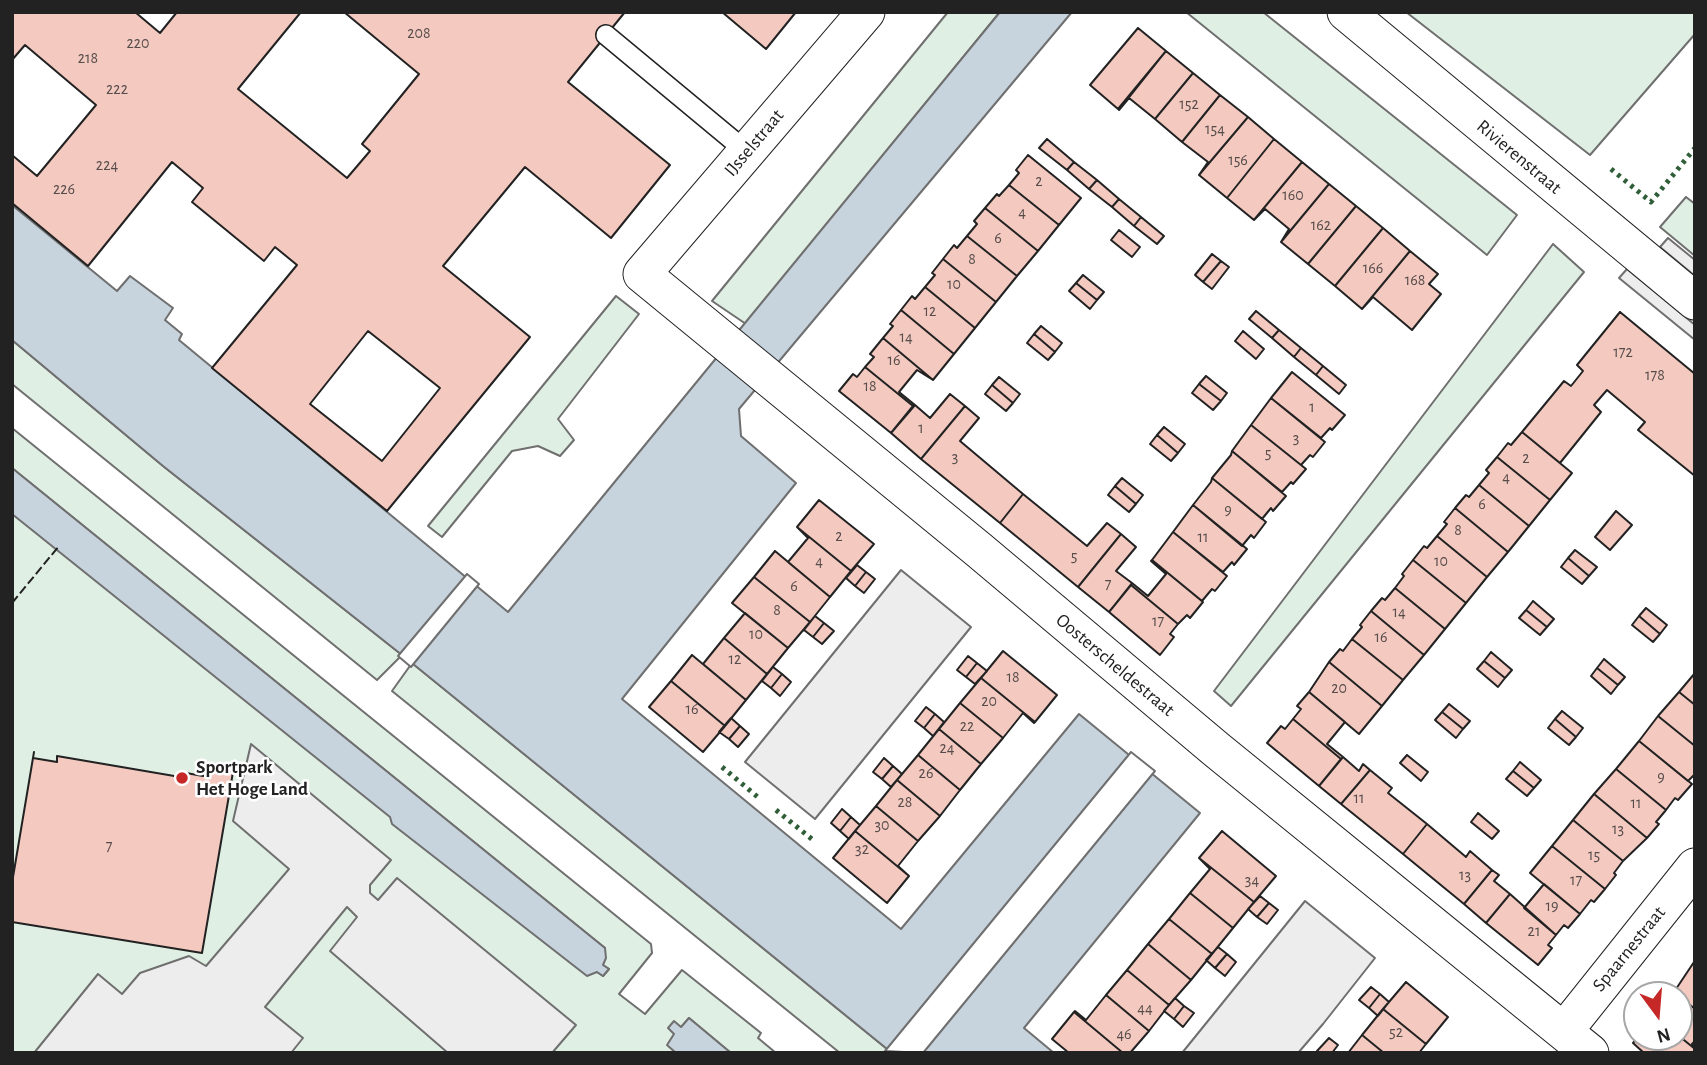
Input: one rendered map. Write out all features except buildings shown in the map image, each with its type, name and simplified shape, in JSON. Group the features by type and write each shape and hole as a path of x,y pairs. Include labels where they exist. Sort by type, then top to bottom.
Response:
{"street":[{"name":"IJsselstraat","path":"642,274 866,12"},
{"name":"Rivierenstraat","path":"1346,12 1695,301"},
{"name":"Oosterscheldestraat","path":"642,274 1208,743 1577,1042"},
{"name":"Spaarnestraat","path":"1577,1042 1695,867"}],"lane":[{"path":"606,35 747,152"}],"green space":[{"path":"948,12 1000,12 746,324 712,301"},
{"path":"1186,12 1263,12 1517,215 1487,255"},
{"path":"1406,12 1695,12 1695,34 1590,155"},
{"path":"1686,197 1695,204 1695,256 1660,227"},
{"path":"1553,244 1584,272 1231,706 1214,691"},
{"path":"616,296 639,314 558,419 574,440 560,456 538,446 512,451 442,537 428,526"},
{"path":"12,340 163,466 402,655 377,680 12,384"},
{"name":"Sportpark Het Hoge Land","path":"12,428 651,944 652,953 619,994 645,1014 682,970 761,1033 758,1038 776,1053 731,1053 689,1018 673,1037 692,1053 12,1053 12,503 597,972 603,976 609,969 603,965 605,948 12,468"},
{"path":"412,663 887,1049 884,1053 840,1053 392,691"}],"shaded area":[{"path":"1000,12 1072,12 739,409 741,436 796,483 622,699 901,929 1079,714 1200,813 1024,1028 1054,1053 892,1053 402,655 163,466 12,340 12,205 117,291 130,276 173,308 165,320 182,334 179,340 508,612"},
{"path":"1668,238 1695,260 1695,276 1660,247"},
{"path":"1627,269 1695,325 1695,340 1619,278"},
{"path":"12,468 605,948 606,958 603,965 609,969 603,976 597,972 587,976 392,824 390,817 12,514"},
{"path":"901,570 971,627 815,819 745,762"},
{"name":"Sportpark Het Hoge Land","path":"251,744 391,860 370,885 370,893 378,900 397,878 576,1025 552,1053 448,1053 330,951 357,917 347,907 265,1007 303,1038 291,1053 34,1053 98,974 122,994 140,973 189,956 206,966 289,869 233,821"},
{"path":"1305,901 1375,958 1323,1024 1298,1053 1182,1053"},
{"path":"689,1018 731,1053 676,1053 667,1045 674,1034 668,1028 674,1021 681,1027"}],"pier":[{"path":"467,574 479,584 411,667 398,656"},
{"path":"1131,752 1155,771 923,1053 885,1051"}],"hedge":[{"path":"1611,169 1651,202 1695,148"},
{"path":"722,767 759,798"},
{"path":"776,810 813,840"}],"fence":[{"path":"12,603 59,546"}],"place":[{"name":"Sportpark Het Hoge Land","path":"182,778"}]}
